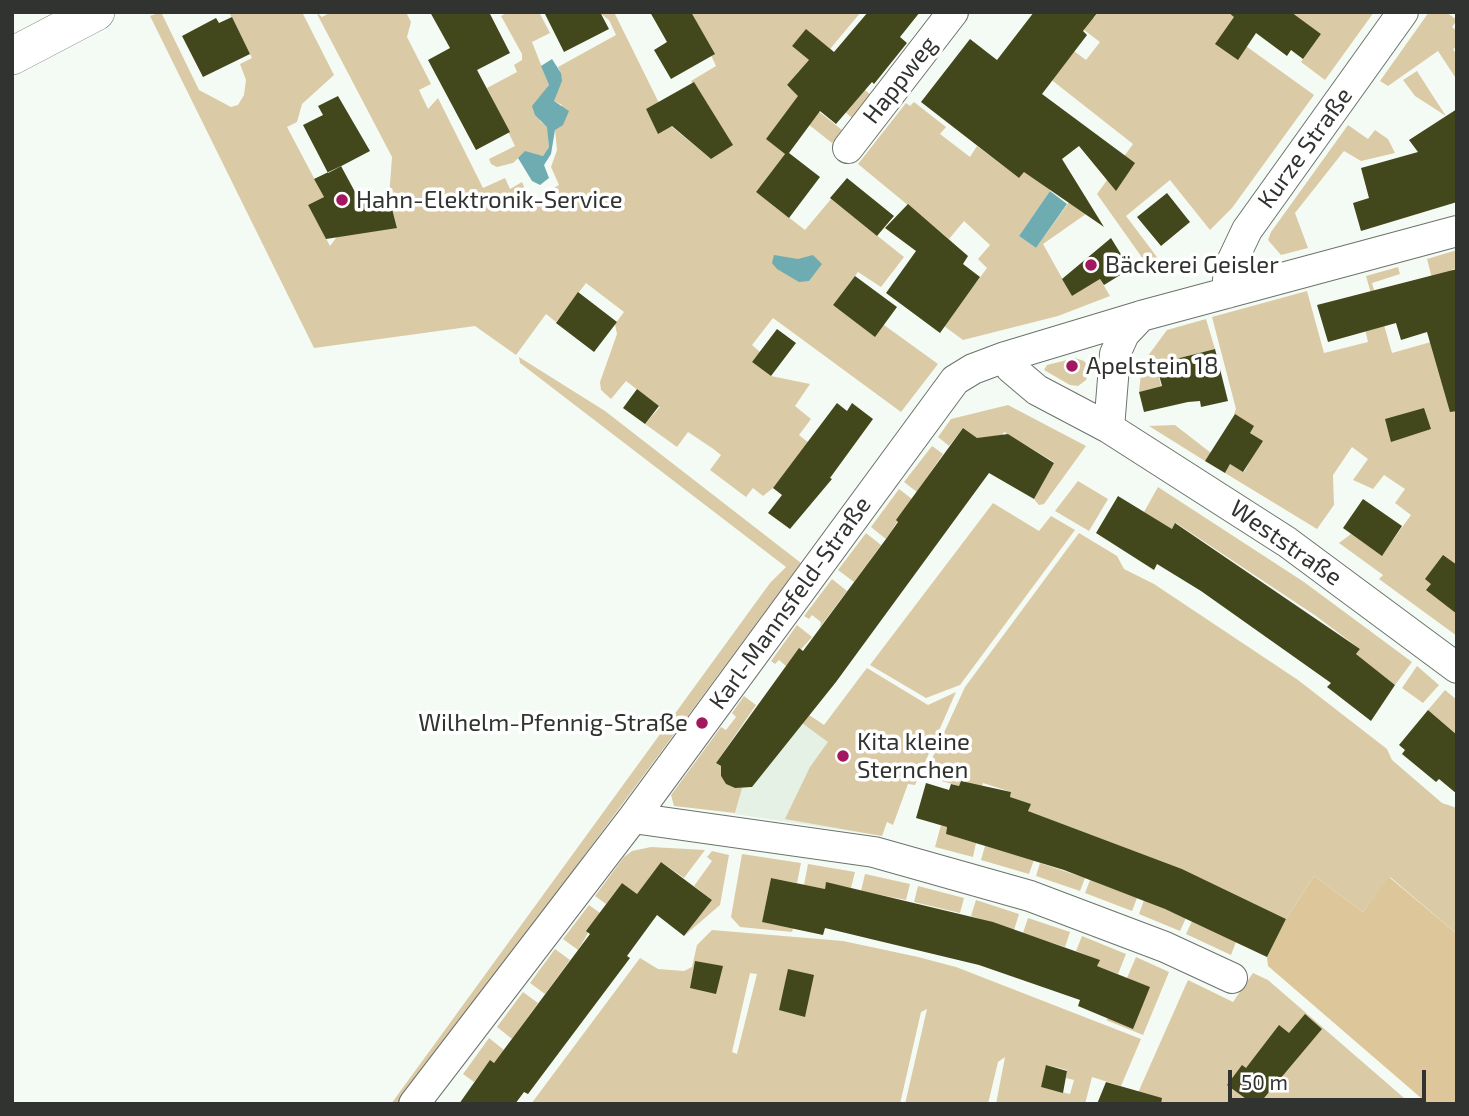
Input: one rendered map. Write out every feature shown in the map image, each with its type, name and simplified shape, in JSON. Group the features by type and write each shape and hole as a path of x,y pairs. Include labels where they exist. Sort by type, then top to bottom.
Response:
{"street":[{"path":"12,56 54,21 96,12"},
{"name":"Happweg","path":"848,148 953,12"},
{"name":"Kurze Straße","path":"1227,293 1229,268 1247,230 1403,12"},
{"name":"Karl-Mannsfeld-Straße","path":"414,1104 633,818 955,380 973,369 1005,357 1141,316 1457,231"},
{"path":"1109,428 1115,354 1124,334 1141,316"},
{"name":"Weststraße","path":"1005,357 1011,368 1037,390 1109,428 1287,542 1457,668"},
{"path":"633,818 874,852 1030,896 1165,947 1231,978"}],"shaded area":[{"path":"161,12 199,90 231,107 238,105 244,95 246,80 240,64 252,58 229,12 302,12 334,75 302,104 297,122 287,127 324,197 308,205 330,246 342,230 397,227 389,197 392,157 316,12 322,17 331,12 406,12 411,22 407,37 431,84 419,90 428,109 438,98 483,188 505,178 510,189 522,182 525,189 520,196 530,205 543,200 545,193 559,185 551,167 557,150 555,130 562,105 554,101 561,73 558,67 616,35 609,20 601,14 614,12 659,103 646,109 658,133 671,126 711,159 732,145 691,81 716,66 691,12 861,12 830,49 806,30 792,46 822,71 831,62 871,95 852,118 799,71 787,86 842,130 832,143 789,109 767,139 785,154 756,192 805,230 831,199 904,257 881,287 858,272 833,305 884,325 938,364 901,412 773,318 752,345 760,352 752,362 771,376 810,384 795,406 811,419 799,435 809,443 773,488 763,496 753,488 746,497 710,470 721,455 712,448 688,432 677,447 645,424 660,407 626,381 611,399 601,390 600,382 617,334 615,324 624,312 586,283 556,322 546,314 516,355 475,326 314,348 150,16"},
{"path":"508,12 539,12 550,33 532,42 549,85 542,96 540,121 548,127 549,147 543,156 525,152 513,163 497,167 491,164 489,159 515,146 487,88 517,72 514,65 522,60 522,54 501,16"},
{"path":"1086,12 1094,18 1098,12 1233,12 1237,15 1225,31 1314,95 1232,208 1210,230 1170,180 1126,216 1163,265 1153,273 1097,194 1133,144 1016,52 1074,51 1086,60 1100,42 1084,30 1090,21"},
{"path":"1291,12 1374,12 1325,80 1301,62 1321,34"},
{"path":"1429,12 1446,12 1457,20 1452,27 1457,31 1457,47 1453,49 1457,55 1457,80 1438,51 1388,86 1380,81"},
{"path":"1417,71 1446,116 1415,96 1403,80"},
{"path":"914,102 946,127 940,134 970,157 977,146 1019,178 1039,152 1050,191 1019,236 1036,248 1069,202 1086,214 1043,244 1072,296 1100,279 1110,296 1058,316 963,340 944,326 987,268 978,259 990,245 964,221 949,239 858,164 906,103 910,106"},
{"path":"1348,125 1368,139 1375,130 1388,139 1395,153 1361,161 1344,151 1295,213 1308,248 1281,255 1268,240 1271,232"},
{"path":"1457,250 1457,268 1451,270 1457,293 1451,352 1427,259"},
{"path":"1398,267 1400,274 1372,283 1392,353 1431,342 1457,384 1457,636 1379,579 1383,575 1339,543 1351,534 1382,555 1411,515 1395,503 1405,489 1384,475 1373,489 1353,480 1368,459 1352,447 1333,475 1334,505 1317,529 1225,473 1230,464 1244,472 1262,441 1250,433 1253,426 1234,414 1236,409 1212,317 1307,291 1324,353 1368,342 1365,329 1380,325 1366,276"},
{"path":"1206,319 1215,349 1156,364 1161,386 1139,392 1142,364 1167,330"},
{"path":"519,357 605,411 801,563 400,1104 391,1104 770,583 786,567 520,363"},
{"path":"1075,358 1084,361 1090,369 1086,380 1078,386 1070,385 1044,370 1047,365"},
{"path":"1008,405 1086,446 1044,504 1039,505 1034,499 1054,462 1004,432 999,441 982,442 963,428 949,446 938,437 951,419"},
{"path":"1175,425 1211,453 1205,461 1149,426"},
{"path":"932,446 943,454 917,492 904,482"},
{"path":"1078,481 1108,499 1089,531 1055,511"},
{"path":"1158,487 1304,582 1412,662 1395,685 1356,654 1360,649 1316,616 1176,523 1172,529 1144,512"},
{"path":"899,489 912,499 886,539 871,527"},
{"path":"993,503 1039,531 1051,516 1075,530 960,685 926,698 870,665"},
{"path":"866,533 881,545 854,582 838,570"},
{"path":"1079,533 1117,556 1124,569 1154,584 1298,680 1387,749 1392,760 1442,803 1457,808 1457,934 1390,877 1363,912 1314,876 1286,919 1182,869 1028,811 1030,804 1010,797 1011,792 983,783 981,789 961,781 959,786 924,776 965,687"},
{"path":"832,579 847,591 820,627 821,622 812,615 809,619 804,616"},
{"path":"797,625 812,637 786,666 779,660 775,664 771,661"},
{"path":"1417,666 1439,685 1423,703 1402,688"},
{"name":"Kita kleine Sternchen","path":"867,668 928,705 956,692 915,785 908,784 893,825 887,822 882,836 785,819 810,767 828,742 802,723 809,715 824,725"},
{"name":"Kita kleine Sternchen","path":"864,671 927,708 882,836 735,814 743,785 750,789 809,715 824,725"},
{"path":"1445,690 1457,700 1457,735 1428,710"},
{"path":"744,696 756,705 716,763 722,767 721,776 726,784 735,788 743,785 735,813 674,806 671,795 721,727 726,730 736,717 732,713"},
{"path":"941,825 947,827 946,834 976,843 973,857 935,847"},
{"path":"985,846 1034,860 1029,874 981,860"},
{"path":"651,847 705,850 684,878 661,862 637,894 622,883 606,904 595,896 624,857 632,851"},
{"path":"712,851 729,855 720,905 684,936 712,900 694,886 712,861 707,857"},
{"path":"742,854 801,863 797,883 771,878 762,922 793,928 792,932 740,927 731,917"},
{"path":"1040,863 1085,878 1080,891 1036,876"},
{"path":"808,864 855,872 851,888 826,883 825,889 804,885"},
{"path":"865,874 910,884 906,900 861,891"},
{"path":"1314,876 1363,912 1389,877 1457,934 1457,1104 1428,1104 1268,966 1267,957 1286,919"},
{"path":"1090,880 1137,898 1132,911 1085,893"},
{"path":"918,886 964,898 960,913 914,902"},
{"path":"976,900 1019,914 1014,930 971,916"},
{"path":"1144,900 1186,918 1180,931 1139,914"},
{"path":"589,905 600,913 578,950 563,939"},
{"path":"1028,918 1070,932 1065,947 1023,933"},
{"path":"1192,921 1236,942 1231,955 1186,934"},
{"path":"712,930 843,941 956,967 1141,1039 1121,1086 1092,1077 1085,1104 996,1104 1005,1057 998,1062 988,1104 905,1104 927,1009 921,1012 900,1104 531,1104 640,958 658,969 684,971 692,967 697,945","holes":["750,973 757,974 737,1054 732,1052","1047,1065 1067,1070 1066,1078 1074,1080 1070,1094 1041,1087"]},
{"path":"1082,936 1126,954 1118,974 1097,966 1099,960 1076,951"},
{"path":"555,949 570,960 545,994 530,983"},
{"path":"1136,957 1169,972 1143,1035 1106,1020 1149,988 1127,978"},
{"path":"1253,973 1268,980 1411,1104 1133,1104 1188,980 1233,1002"},
{"path":"523,992 538,1003 512,1039 497,1027"},
{"path":"489,1038 504,1050 494,1063 490,1061 474,1082 463,1074"}],"water":[{"path":"552,59 561,73 562,81 554,101 569,111 563,125 555,130 551,154 544,165 549,178 540,185 532,181 518,158 525,151 543,156 549,147 547,127 535,115 532,106 549,85 541,66"},
{"path":"1050,191 1067,204 1036,248 1019,236"},
{"path":"774,255 798,259 813,255 822,264 809,281 799,282 777,269 772,263"}],"building":[{"path":"430,12 489,12 510,53 477,70 510,132 476,150 428,60 450,48"},
{"path":"544,12 600,12 609,29 564,52"},
{"path":"650,12 691,12 715,54 671,79 654,50 667,42"},
{"path":"868,12 920,12 900,37 907,43 874,84 872,82 836,124 820,111 789,153 820,177 789,218 756,192 785,154 766,139 798,96 787,85 809,60 792,46 806,29 834,52"},
{"path":"1034,12 1098,12 1083,31 1087,35 1042,94 1135,163 1116,191 1079,146 1062,159 1104,227 1024,172 1019,178 921,102 970,39 997,60"},
{"path":"1228,12 1291,12 1321,34 1303,59 1291,50 1287,56 1256,33 1238,60 1215,44 1234,17"},
{"path":"232,17 250,54 203,77 182,36 216,18 219,23"},
{"path":"694,82 733,145 711,159 672,126 658,134 646,109"},
{"path":"338,96 370,151 328,173 303,125 323,115 318,106"},
{"path":"1457,109 1457,202 1361,231 1353,203 1369,198 1361,168 1418,152 1409,140"},
{"name":"Hahn-Elektronik-Service","path":"341,166 361,203 389,197 397,228 326,239 308,205 324,197 314,179"},
{"path":"847,178 894,216 877,236 830,198"},
{"path":"1167,193 1190,222 1161,246 1137,217"},
{"path":"908,204 968,256 963,264 980,277 940,333 886,293 916,251 885,228"},
{"name":"Bäckerei Geisler","path":"1111,238 1130,269 1104,285 1100,279 1072,296 1062,279"},
{"path":"1457,269 1457,411 1450,412 1427,332 1401,340 1396,323 1328,342 1317,305"},
{"path":"855,276 897,307 875,337 833,305"},
{"path":"578,292 617,322 594,352 556,323"},
{"path":"777,329 796,343 771,376 752,362"},
{"path":"1215,349 1228,401 1201,407 1200,401 1188,402 1144,412 1139,392 1162,386 1156,364"},
{"path":"637,389 659,406 645,424 623,408"},
{"path":"837,403 847,411 852,403 873,419 830,478 832,479 790,529 768,513 782,495 773,488"},
{"path":"1424,408 1431,429 1391,442 1385,419"},
{"path":"1235,414 1254,426 1250,433 1263,441 1243,472 1230,464 1225,473 1205,461"},
{"path":"963,428 977,438 1008,434 1054,463 1034,499 989,473 836,682 752,787 735,788 726,784 721,776 721,766 716,763 799,648 803,651 886,539 898,522 896,520"},
{"path":"1118,496 1172,529 1175,523 1360,649 1356,654 1395,685 1371,721 1327,687 1331,683 1201,591 1157,564 1154,570 1096,533"},
{"path":"1363,499 1402,526 1382,556 1343,528"},
{"path":"1443,555 1457,565 1457,614 1426,590 1431,584 1425,579"},
{"path":"1428,710 1457,735 1457,794 1439,779 1436,782 1402,754 1405,750 1399,745"},
{"path":"961,781 1011,792 1010,797 1031,804 1028,811 1182,869 1286,919 1267,957 1165,909 1064,870 946,834 947,827 916,818 926,783 949,790 951,784 959,786"},
{"path":"661,862 712,900 684,936 657,915 627,956 630,958 528,1094 524,1092 515,1104 459,1104 490,1060 494,1063 590,934 586,931 622,883 637,894"},
{"path":"771,878 825,889 826,882 993,922 1100,960 1097,966 1150,987 1133,1029 1078,1006 1080,1000 979,965 825,928 823,935 762,922"},
{"path":"695,961 723,966 716,994 690,988"},
{"path":"788,969 814,975 805,1017 779,1010"},
{"path":"1305,1014 1322,1029 1259,1104 1253,1104 1227,1085 1242,1065 1246,1068 1279,1025 1289,1033"},
{"path":"1046,1065 1067,1071 1063,1093 1041,1087"},
{"path":"1106,1082 1162,1098 1161,1104 1097,1104"}],"place":[{"name":"Hahn-Elektronik-Service","path":"342,200"},
{"name":"Bäckerei Geisler","path":"1091,265"},
{"name":"Apelstein 18","path":"1072,366"},
{"name":"Wilhelm-Pfennig-Straße","path":"702,723"},
{"name":"Kita kleine Sternchen","path":"843,756"}]}
